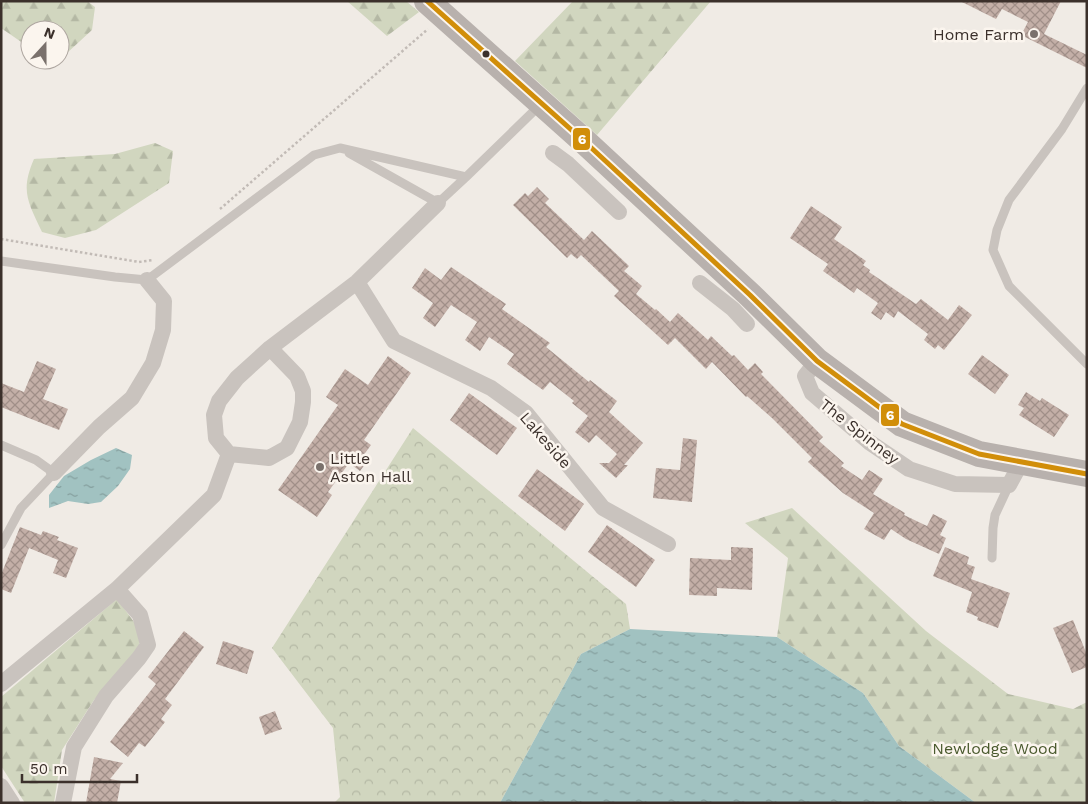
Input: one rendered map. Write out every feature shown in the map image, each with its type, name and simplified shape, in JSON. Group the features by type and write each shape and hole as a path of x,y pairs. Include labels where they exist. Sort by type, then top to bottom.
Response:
{"main road":[{"path":"435,8 585,142 742,302 902,424 979,454 1015,474 1087,474"}],"street":[{"path":"568,164 585,142"},
{"path":"553,153 568,164 619,212"},
{"path":"270,348 297,376 303,391 300,422 288,448 269,458 229,454 216,438 214,415 220,401 236,378 270,348 357,282 438,203"},
{"path":"54,473 99,427 132,398 153,363 163,330 164,301 148,280"},
{"name":"Lakeside","path":"357,282 394,341 492,388 526,413 603,508 668,544"},
{"path":"700,283 742,302 747,324"},
{"name":"The Spinney","path":"817,361 805,376 812,393 869,442 909,468 955,484 1015,474"},
{"path":"1,684 117,590 214,495 229,454"},
{"path":"63,803 74,747 106,696 148,645 140,615 117,590"},
{"path":"1,786 12,803"}],"lane":[{"path":"1087,88 1062,129 1009,200 997,230 993,250 1009,286 1087,364"},
{"path":"340,148 438,203 542,103"},
{"path":"1,261 148,280 314,155 340,148 466,177"},
{"path":"1,445 36,460 54,473 21,508 1,545"},
{"path":"992,558 995,515 1015,474"}],"path":[{"path":"213,214 435,8"},
{"path":"1,239 139,262 159,259"}],"green space":[{"path":"1,1 87,1 95,7 92,30 70,50 70,20 20,20 20,41 1,28"},
{"path":"347,1 406,1 419,12 387,36"},
{"path":"573,1 711,1 597,135 515,61"},
{"path":"155,143 173,151 169,183 96,230 65,238 42,232 27,196 27,180 34,159 115,154"},
{"path":"413,428 626,604 630,629 581,654 500,803 334,803 340,797 333,728 272,648"},
{"name":"Newlodge Wood","path":"792,508 926,631 1008,694 1073,709 1087,702 1087,803 976,803 899,746 863,693 777,637 788,558 745,523"},
{"path":"117,599 137,626 140,648 94,700 62,750 54,803 25,803 1,766 1,697"}],"water":[{"path":"116,448 132,455 130,469 118,486 101,502 88,504 68,501 49,508 49,495 64,476"},
{"path":"630,629 777,637 863,693 899,746 976,803 500,803 581,654"}],"building":[{"name":"Home Farm","path":"960,1 1061,1 1044,34 1087,55 1087,68 1021,35 1028,22 1002,9 996,19"},
{"path":"537,187 549,199 545,203 584,240 592,231 629,266 624,271 642,286 636,294 670,322 678,313 708,340 711,336 732,356 734,355 748,370 755,363 763,372 761,374 823,437 819,441 844,463 841,466 862,480 869,470 883,479 873,494 905,513 904,515 927,526 933,514 947,521 940,535 946,538 939,554 906,539 891,529 884,540 864,529 874,513 843,493 808,462 812,458 772,418 746,397 712,362 706,369 675,338 668,345 614,296 619,291 581,255 577,259 571,254 567,258 513,205 525,193 528,196"},
{"path":"811,206 842,227 834,239 866,261 863,265 870,270 869,272 916,304 921,299 948,320 959,305 972,315 944,350 938,345 935,349 924,340 928,334 898,311 894,318 886,312 881,320 871,313 878,303 857,288 854,293 823,271 828,264 790,238"},
{"path":"451,267 506,304 502,309 550,343 546,347 589,382 590,380 617,401 609,412 643,443 624,465 628,465 616,478 599,463 609,463 617,454 596,435 589,443 575,432 588,416 572,403 574,401 550,382 543,390 507,364 514,354 489,337 480,351 465,340 477,322 451,305 435,327 423,318 433,303 412,288 425,268 441,280"},
{"path":"982,355 1009,375 995,394 968,374"},
{"path":"388,356 411,373 364,440 371,445 363,456 368,460 360,471 349,463 328,492 332,495 317,517 278,490 338,405 326,397 345,369 368,385"},
{"path":"37,361 56,369 43,399 68,409 59,430 1,407 1,383 24,392"},
{"path":"1026,392 1040,401 1042,398 1069,415 1054,437 1019,415 1024,408 1018,405"},
{"path":"469,393 517,428 497,455 450,420"},
{"path":"683,438 697,440 692,502 653,498 656,468 680,470"},
{"path":"537,469 584,504 565,531 518,496"},
{"path":"607,525 655,560 636,587 588,552"},
{"path":"20,527 41,535 43,531 59,537 57,540 78,548 66,578 53,573 58,560 29,548 11,593 1,589 1,575"},
{"path":"731,547 753,548 752,590 717,588 717,596 689,595 690,558 731,560"},
{"path":"945,547 969,557 967,564 975,567 971,579 1010,593 998,628 977,620 978,617 966,612 972,592 933,576"},
{"path":"1073,620 1087,655 1087,667 1072,673 1053,628"},
{"path":"184,631 204,647 165,699 172,705 161,719 165,722 145,747 139,743 128,757 110,742 156,684 148,677"},
{"path":"223,641 254,651 247,674 216,664"},
{"path":"275,711 282,729 265,735 259,717"},
{"path":"94,757 123,763 110,779 121,781 117,803 86,803"}],"transit line":[{"name":"6","path":"427,1 585,142 750,295 817,361 902,424 979,454 1087,474"}],"place":[{"name":"Home Farm","path":"1034,34"},
{"name":"Little Aston Hall","path":"320,467"}]}
